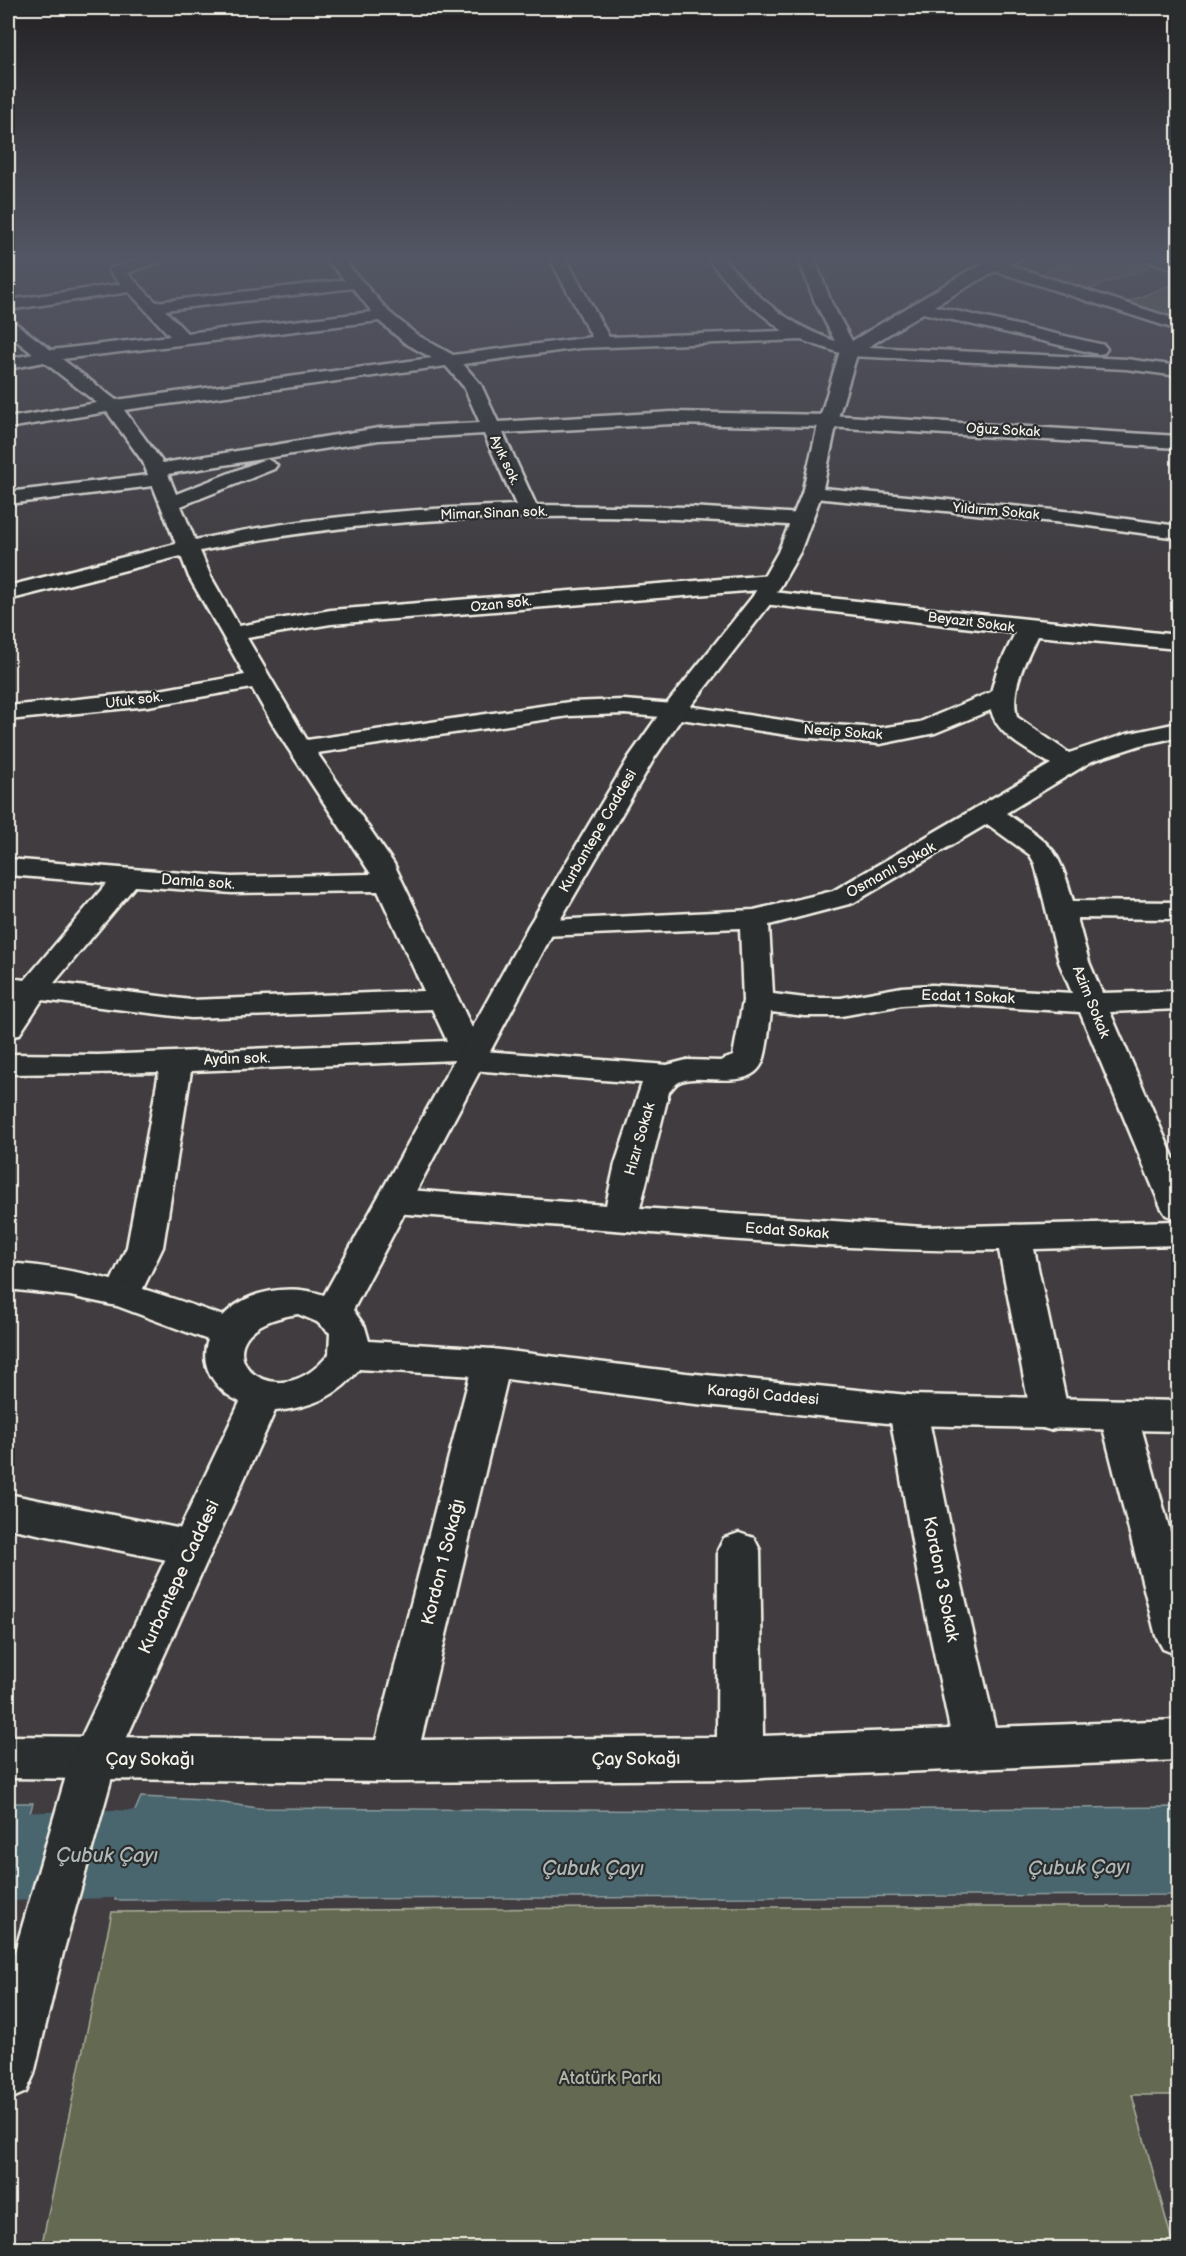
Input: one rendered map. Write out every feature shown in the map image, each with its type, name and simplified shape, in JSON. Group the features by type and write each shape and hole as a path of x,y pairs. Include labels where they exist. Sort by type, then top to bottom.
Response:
{"street":[{"path":"56,362 112,406 158,475 200,577 232,634 301,748 380,864 468,1055"},
{"path":"8,423 112,406 441,362"},
{"name":"Ayık sok.","path":"452,362 472,385 529,512"},
{"name":"Kurbantepe Caddesi","path":"333,1312 395,1201 468,1055 642,757 674,711 767,590 803,520 846,362"},
{"path":"1082,362 1159,366 1166,362"},
{"path":"1145,362 1179,371"},
{"name":"Oğuz Sokak","path":"316,445 379,434 672,418 828,421 1179,441"},
{"path":"8,498 158,475 316,445"},
{"path":"170,503 316,445"},
{"name":"Yıldırım Sokak","path":"812,493 1074,518 1179,532"},
{"name":"Mimar Sinan sok.","path":"8,593 188,548 345,522 529,512 708,512 803,520"},
{"name":"Beyazıt Sokak","path":"767,590 1029,628 1179,642"},
{"name":"Ozan sok.","path":"232,634 331,617 767,590"},
{"path":"1029,628 1010,671 1005,695 1005,718 1068,764"},
{"name":"Ufuk sok.","path":"9,719 259,680"},
{"name":"Necip Sokak","path":"301,748 569,709 624,707 674,711 801,730 880,736 926,728 1005,695"},
{"name":"Osmanlı Sokak","path":"542,927 754,919 780,915 843,897 989,813 1068,764 1135,738 1176,734"},
{"name":"Azim Sokak","path":"989,813 1040,850 1049,864 1074,962 1179,1207"},
{"name":"Damla sok.","path":"8,867 232,885 388,882"},
{"path":"8,1028 20,988 127,877"},
{"path":"1062,909 1179,910"},
{"path":"667,1075 687,1070 738,1068 748,1060 758,1001 754,919"},
{"path":"20,988 192,1009 443,999"},
{"name":"Ecdat 1 Sokak","path":"758,1001 805,1007 841,1007 902,996 932,994 1090,1003 1179,1000"},
{"name":"Aydın sok.","path":"8,1064 98,1065 468,1055 667,1075"},
{"path":"123,1294 145,1247 177,1062"},
{"name":"Hızır Sokak","path":"620,1218 632,1164 654,1089 667,1075"},
{"name":"Ecdat Sokak","path":"395,1201 846,1235 1014,1239 1179,1233"},
{"path":"1014,1239 1050,1415"},
{"path":"8,1276 70,1283 123,1294 230,1333"},
{"path":"298,1301 317,1305 333,1312 345,1324 350,1339 348,1354 339,1370 325,1382 306,1392 285,1396 263,1394 245,1388 231,1377 224,1363 223,1348 230,1333 242,1319 258,1309 278,1303 298,1301"},
{"name":"Karagöl Caddesi","path":"348,1354 492,1363 686,1388 908,1410 1050,1415 1179,1416"},
{"name":"Kordon 1 Sokağı","path":"393,1761 492,1363"},
{"name":"Kurbantepe Caddesi","path":"8,2074 38,1953 94,1759 263,1394"},
{"name":"Kordon 3 Sokak","path":"908,1410 939,1576 977,1748"},
{"path":"1119,1416 1179,1636"},
{"path":"8,1511 192,1548"},
{"path":"739,1550 740,1758"},
{"name":"Çay Sokağı","path":"8,1757 393,1761 740,1758 1179,1740"}],"green space":[{"name":"Atatürk Parkı","path":"727,1907 1178,1907 1178,2095 1132,2095 1174,2248 41,2248 112,1912"}],"water":[{"path":"141,1797 203,1800 258,1808 722,1811 1178,1807 1178,1895 115,1900 128,1827"},
{"path":"8,1803 33,1803 8,1889"}],"waterway":[{"name":"Çubuk Çayı","path":"8,1857 112,1854 213,1857"}]}
